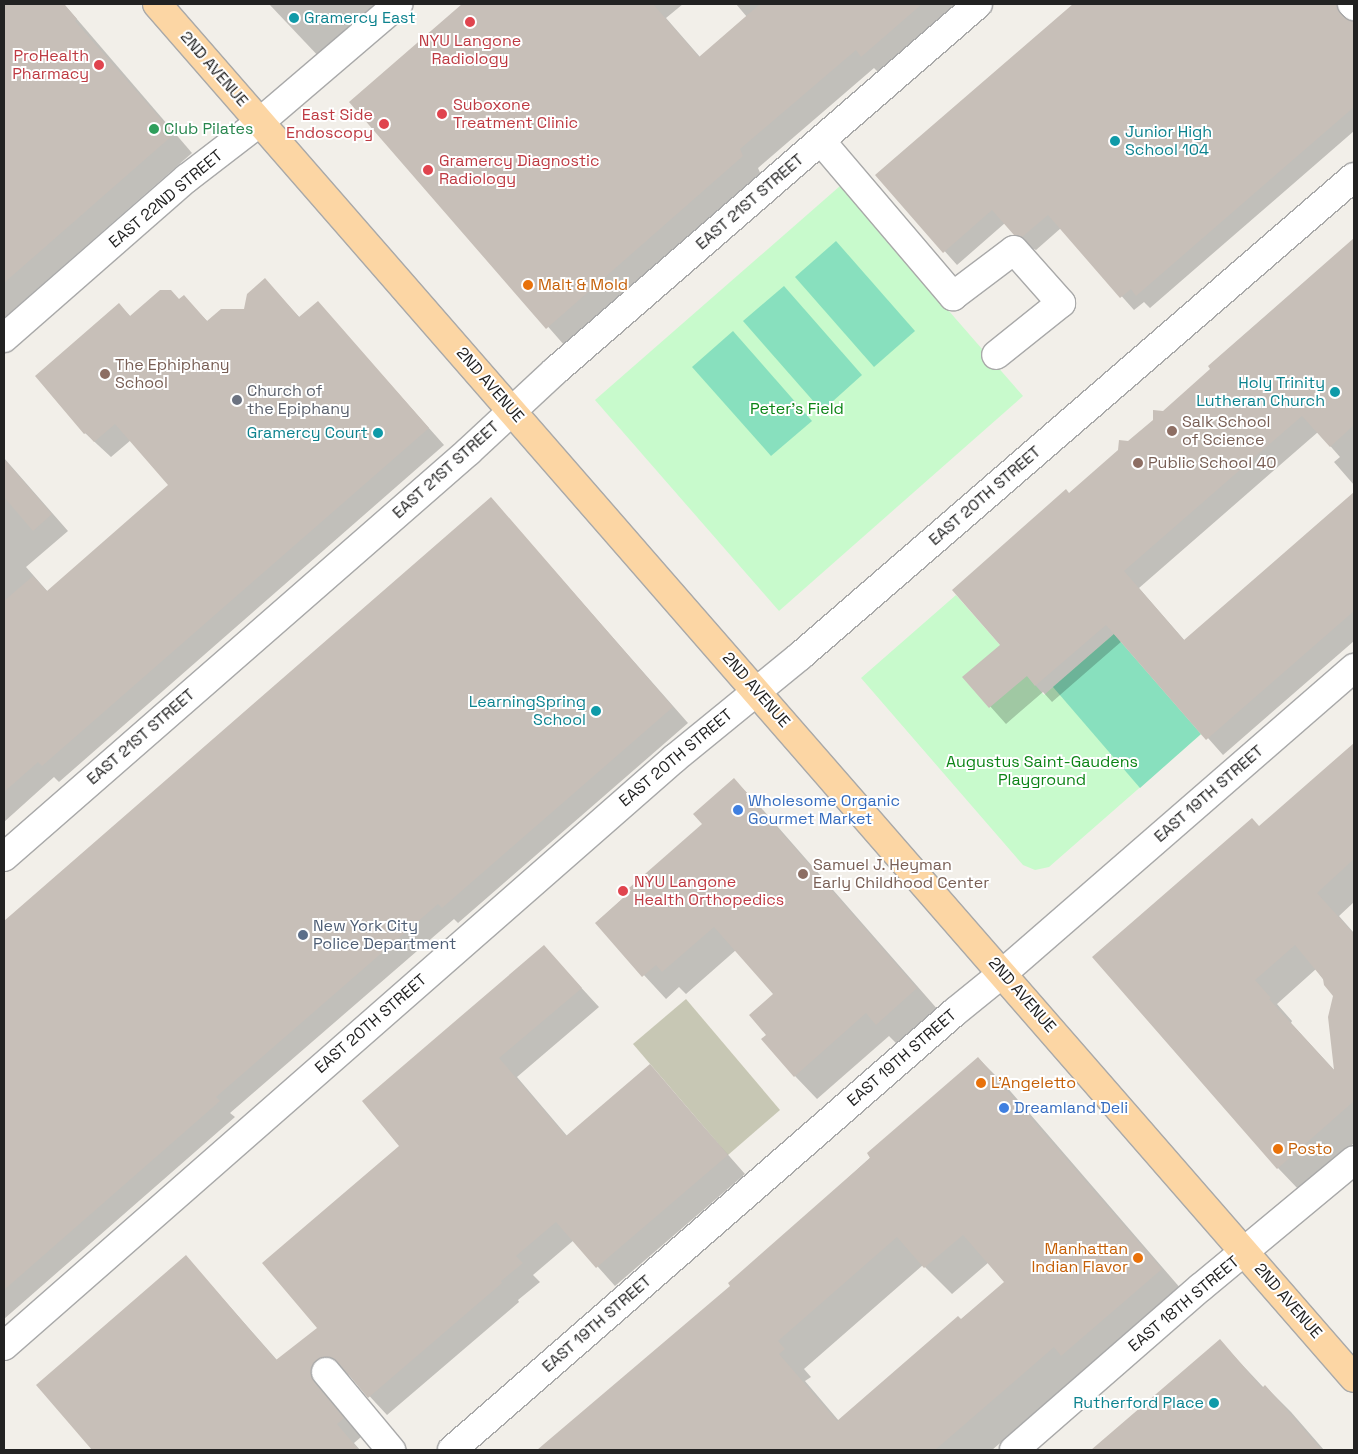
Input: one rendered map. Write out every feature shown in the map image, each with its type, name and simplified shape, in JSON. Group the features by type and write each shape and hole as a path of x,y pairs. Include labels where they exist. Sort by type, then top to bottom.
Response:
{"main road":[{"name":"2ND AVENUE","path":"157,4 1354,1378"}],"street":[{"name":"EAST 22ND STREET","path":"4,338 188,178 260,122 398,4"},
{"name":"EAST 21ST STREET","path":"4,857 978,4"},
{"path":"821,141 953,296 1014,250 1061,303 996,356"},
{"name":"EAST 20TH STREET","path":"4,1346 675,758 800,656 1354,177"},
{"name":"EAST 19TH STREET","path":"452,1450 956,1011 1003,974 1354,668"},
{"name":"EAST 18TH STREET","path":"1014,1450 1200,1288 1354,1160"},
{"path":"326,1372 391,1450"}],"shaded area":[{"path":"686,999 780,1110 728,1155 633,1044"}],"green space":[{"name":"Peter's Field","path":"840,186 1023,396 779,611 595,400"},
{"path":"836,241 915,331 874,367 795,277"},
{"path":"784,286 862,375 822,411 743,321"},
{"path":"733,331 812,421 771,456 692,367"},
{"name":"Augustus Saint-Gaudens Playground","path":"956,595 1044,695 1114,634 1201,734 1049,867 1035,870 1023,865 861,678"},
{"path":"1114,634 1201,734 1140,788 1053,687"}],"building":[{"path":"4,4 64,4 77,19 75,21 174,134 4,283"},
{"path":"462,4 653,4 699,57 760,4 922,4 861,57 856,50 740,149 743,156 546,329 349,102"},
{"name":"Junior High School 104","path":"1073,4 1337,4 1343,17 1354,21 1354,107 1136,296 1131,289 1120,298 1048,215 1022,237 1014,235 992,210 943,253 875,175"},
{"path":"1354,238 1354,425 1330,447 1302,416 1124,571 1184,640 1354,492 1354,611 1206,740 1106,625 1035,686 1027,676 989,708 962,677 1000,645 952,590 1066,489 1069,493 1118,450 1119,440 1128,441 1153,420 1153,410 1163,411 1210,369 1208,366"},
{"path":"265,278 299,317 318,301 429,428 42,766 38,762 4,792 4,601 33,576 47,591 168,485 115,424 94,442 86,433 84,434 35,376 119,303 130,316 160,290 171,290 179,299 184,295 207,321 221,309 244,309 247,294"},
{"path":"4,459 52,514 33,531 4,497"},
{"path":"491,497 673,707 442,908 438,904 216,1097 220,1101 4,1290 4,921"},
{"path":"1354,743 1354,859 1317,893 1354,934 1354,1090 1352,1090 1354,1101 1277,1169 1092,957 1252,818 1259,826","holes":["1295,945 1323,979 1324,985 1333,996 1328,1017 1334,1070 1269,999 1271,998 1255,980"]},
{"path":"734,778 917,988 876,1025 866,1013 794,1077 761,1039 766,1035 749,1015 773,994 714,927 662,972 656,965 642,977 595,923 631,891 629,888 702,824 693,814"},
{"path":"544,945 582,988 499,1058 566,1136 650,1064 728,1155 596,1268 556,1222 516,1256 523,1263 501,1281 502,1283 368,1398 338,1362 331,1357 323,1357 316,1360 311,1367 311,1375 314,1382 344,1418 337,1424 359,1450 92,1450 36,1385 186,1255 276,1360 317,1328 262,1263 399,1146 362,1101"},
{"path":"978,1057 1162,1269 1061,1356 1054,1347 935,1450 537,1450 730,1286 728,1283 870,1158 867,1153","holes":["963,1235 1004,1282 961,1319 958,1316 837,1421 779,1354 785,1349 778,1341 897,1237 924,1268"]},
{"name":"Rutherford Place","path":"1220,1339 1262,1388 1265,1385 1322,1450 1091,1450"}],"place":[{"name":"Gramercy East","path":"294,18"},
{"name":"NYU Langone Radiology","path":"470,22"},
{"name":"ProHealth Pharmacy","path":"99,65"},
{"name":"Suboxone Treatment Clinic","path":"442,114"},
{"name":"East Side Endoscopy","path":"384,124"},
{"name":"Club Pilates","path":"154,129"},
{"name":"Junior High School 104","path":"1115,141"},
{"name":"Gramercy Diagnostic Radiology","path":"428,170"},
{"name":"Malt & Mold","path":"528,285"},
{"name":"The Ephiphany School","path":"105,374"},
{"name":"Holy Trinity Lutheran Church","path":"1335,392"},
{"name":"Church of the Epiphany","path":"237,400"},
{"name":"Salk School of Science","path":"1172,431"},
{"name":"Gramercy Court","path":"378,433"},
{"name":"Public School 40","path":"1138,463"},
{"name":"LearningSpring School","path":"596,711"},
{"name":"Wholesome Organic Gourmet Market","path":"738,810"},
{"name":"Samuel J. Heyman Early Childhood Center","path":"803,874"},
{"name":"NYU Langone Health Orthopedics","path":"623,891"},
{"name":"New York City Police Department","path":"303,935"},
{"name":"L'Angeletto","path":"981,1083"},
{"name":"Dreamland Deli","path":"1004,1108"},
{"name":"Posto","path":"1278,1149"},
{"name":"Manhattan Indian Flavor","path":"1138,1258"},
{"name":"Rutherford Place","path":"1214,1403"}]}
